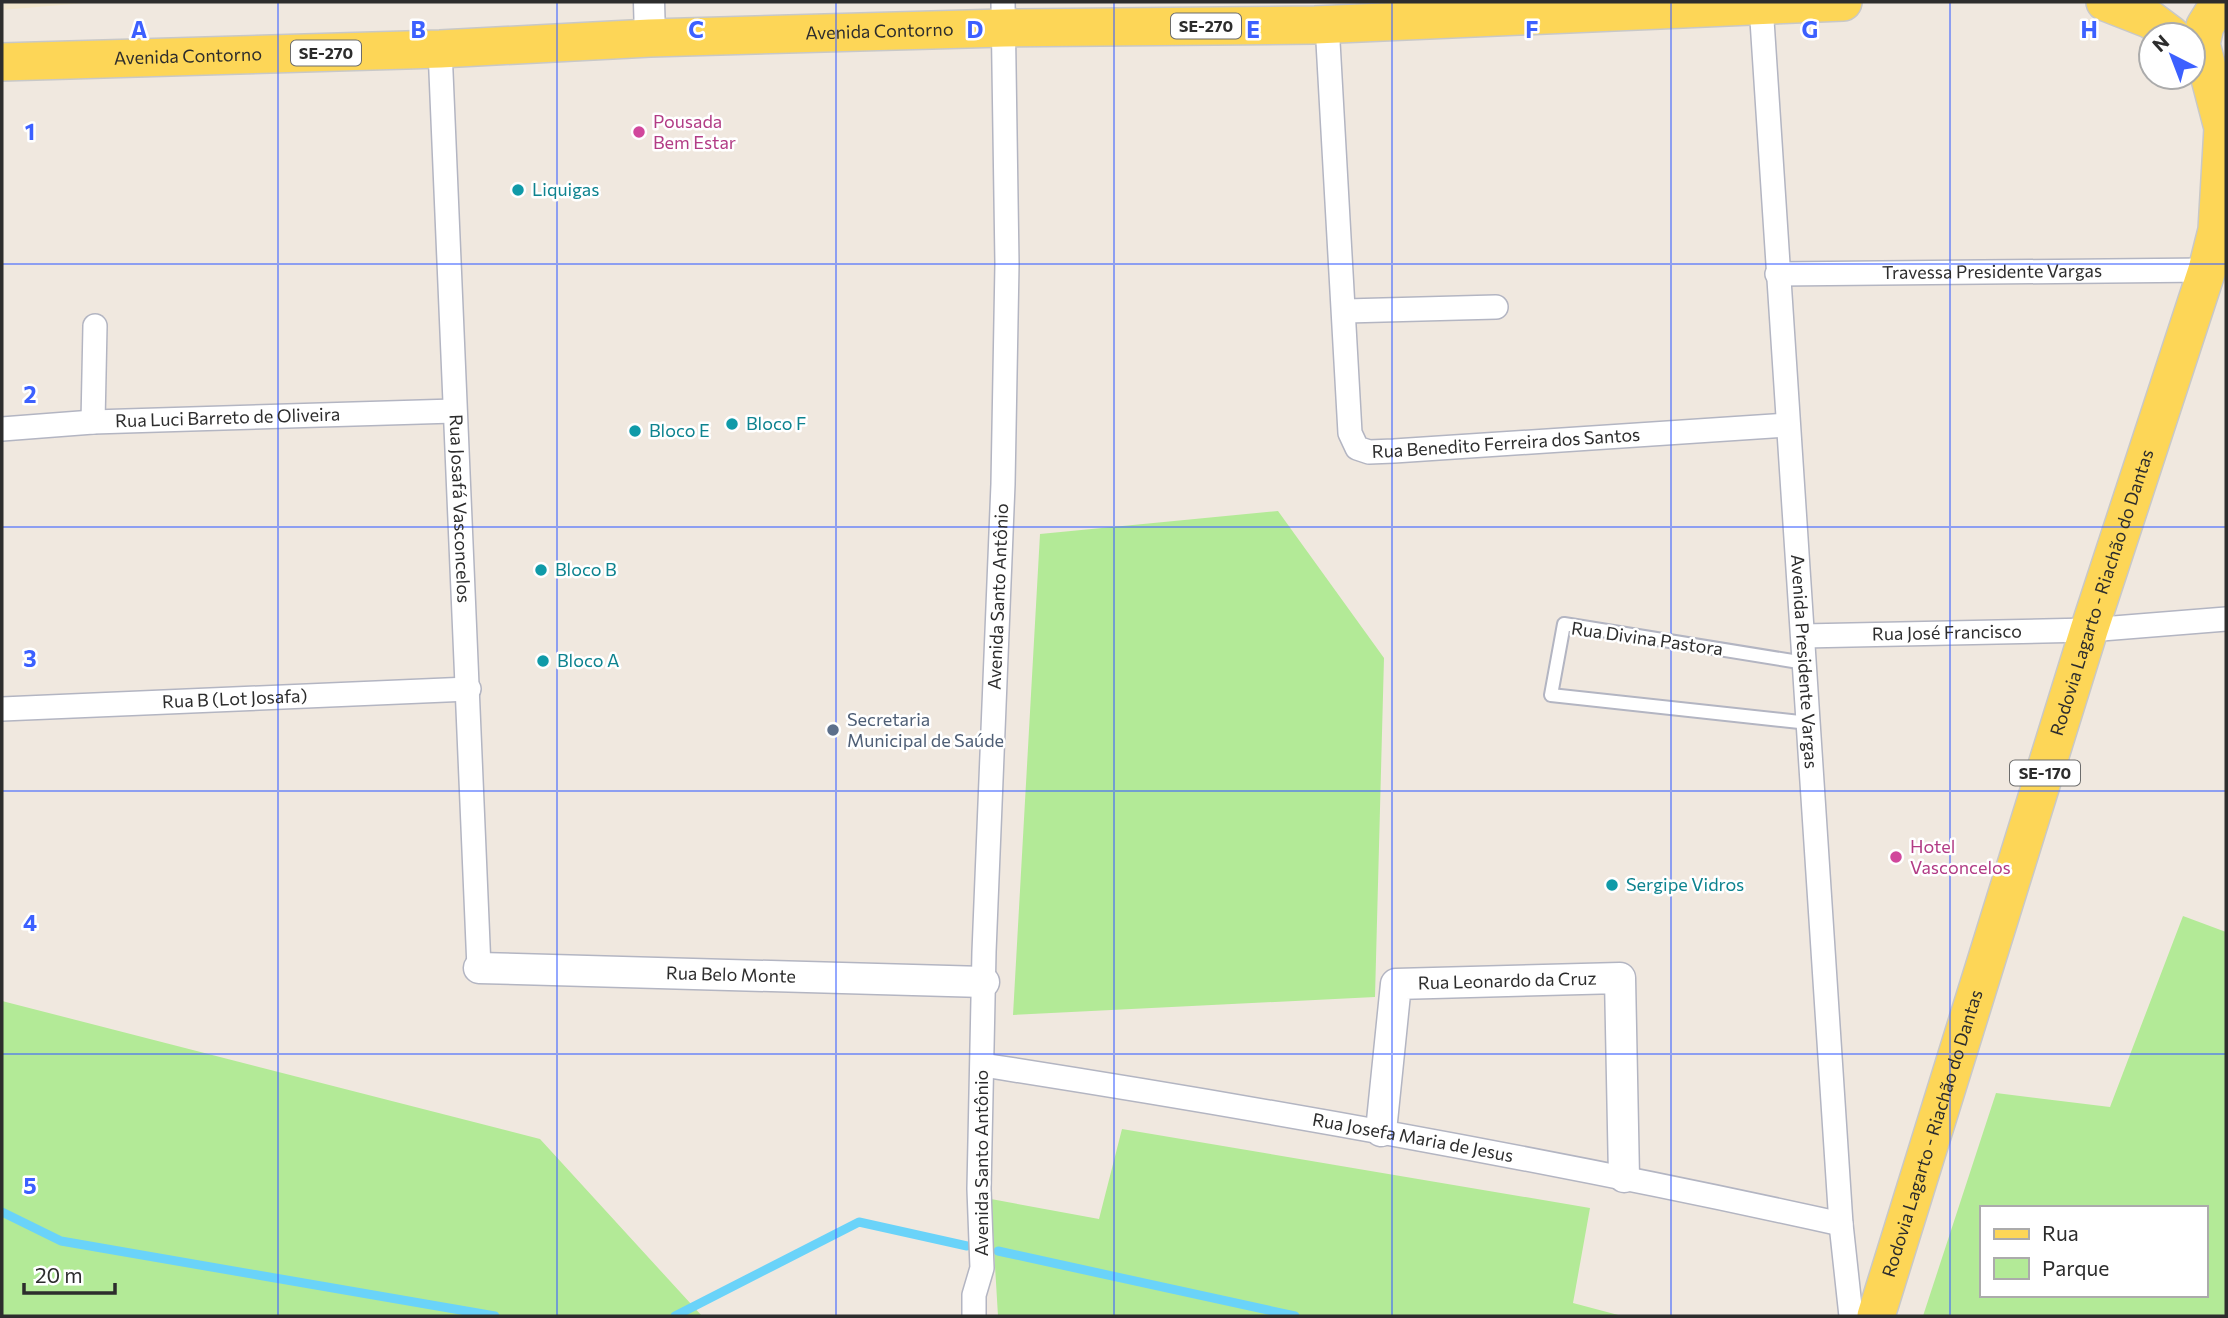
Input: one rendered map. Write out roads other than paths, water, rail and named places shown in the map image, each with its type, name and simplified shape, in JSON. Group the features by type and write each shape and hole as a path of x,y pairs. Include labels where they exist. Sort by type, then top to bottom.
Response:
{"main road":[{"name":"Avenida Contorno","path":"2,62 440,50 1003,15 1319,17 1843,2"},
{"path":"2105,2 2152,21"},
{"name":"Rodovia Lagarto - Riachão do Dantas","path":"1876,1316 2089,630 2222,222 2223,128 2201,44 2204,26 2220,2"}],"street":[{"path":"649,2 650,38"},
{"name":"Avenida Presidente Vargas","path":"1761,5 1841,1224 1851,1316"},
{"name":"Avenida Santo Antônio","path":"974,1306 982,1268 979,1189 984,982 1003,484 1007,264 1003,15"},
{"name":"Rua Benedito Ferreira dos Santos","path":"1319,17 1346,311 1350,433 1353,442 1361,450 1394,452 1788,425"},
{"name":"Rua Josafá Vasconcelos","path":"440,50 479,968"},
{"name":"Travessa Presidente Vargas","path":"1777,274 2207,270"},
{"path":"1346,311 1496,307"},
{"path":"93,422 95,326"},
{"name":"Rua Luci Barreto de Oliveira","path":"2,429 93,422 454,411"},
{"name":"Rua José Francisco","path":"1803,636 2089,630 2226,619"},
{"name":"Rua B (Lot Josafa)","path":"2,709 468,690"},
{"name":"Rua Belo Monte","path":"479,968 984,982"},
{"name":"Rua Leonardo da Cruz","path":"1381,1131 1396,984 1620,978 1623,1177"},
{"name":"Rua Josefa Maria de Jesus","path":"983,1065 1381,1131 1623,1177 1841,1224"},
{"path":"954,1316 974,1306"}],"lane":[{"name":"Rua Divina Pastora","path":"1805,663 1564,624 1551,695 1809,723"}],"waterway":[{"path":"2,1212 61,1241 495,1316"},
{"path":"675,1316 859,1222 967,1246"},
{"path":"998,1251 1295,1316"}],"place":[{"name":"Pousada Bem Estar","path":"639,132"},
{"name":"Liquigas","path":"518,190"},
{"name":"Bloco F","path":"732,424"},
{"name":"Bloco E","path":"635,431"},
{"name":"Bloco B","path":"541,570"},
{"name":"Bloco A","path":"543,661"},
{"name":"Secretaria Municipal de Saúde","path":"833,730"},
{"name":"Hotel Vasconcelos","path":"1896,857"},
{"name":"Sergipe Vidros","path":"1612,885"}]}
